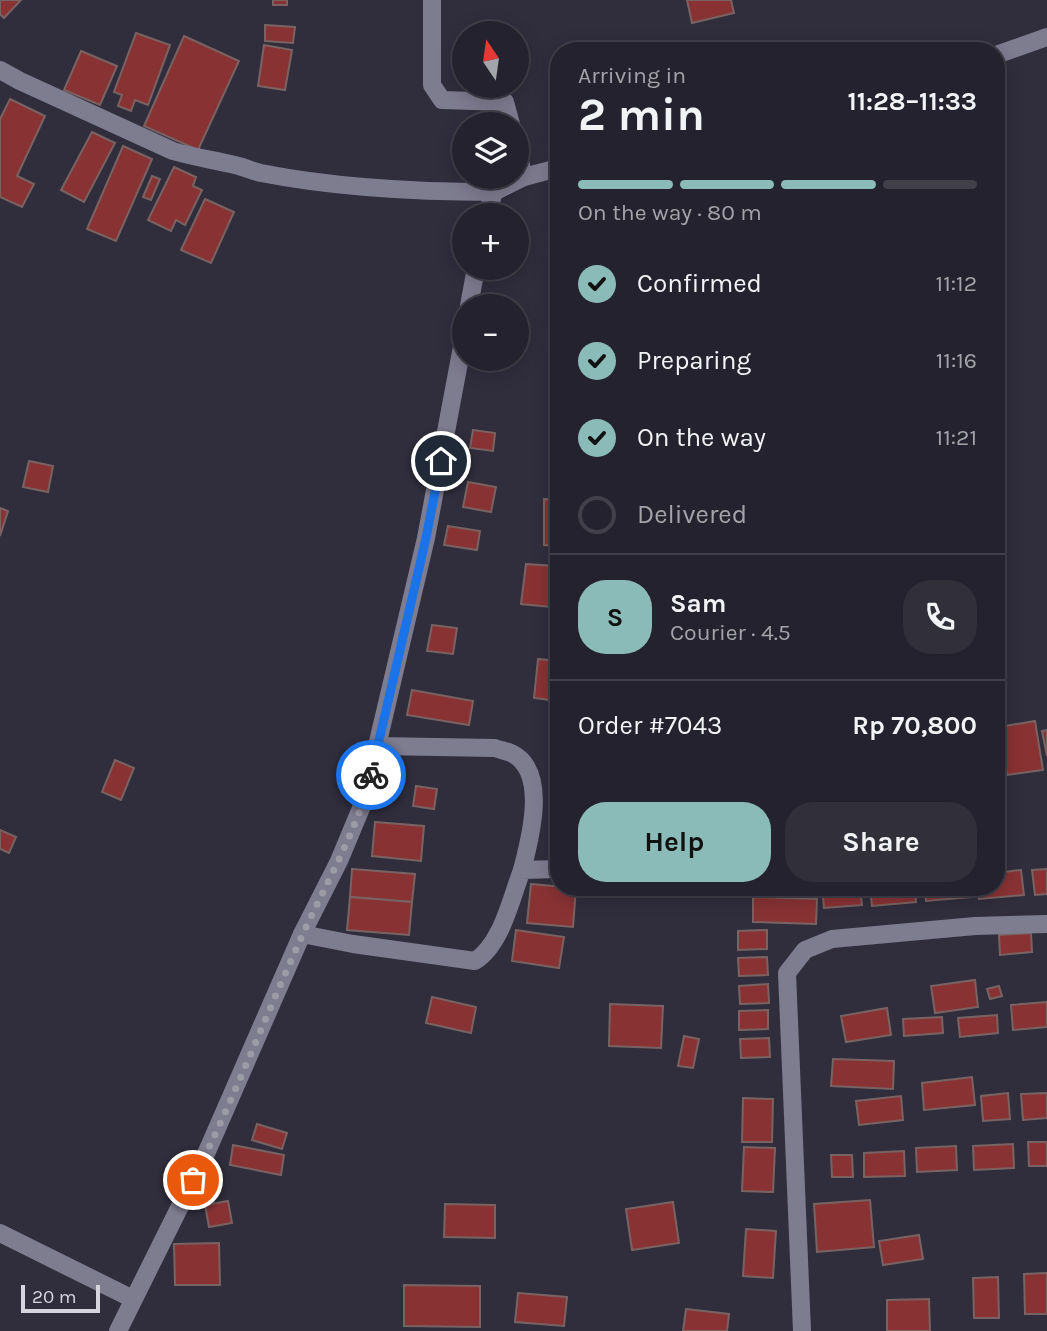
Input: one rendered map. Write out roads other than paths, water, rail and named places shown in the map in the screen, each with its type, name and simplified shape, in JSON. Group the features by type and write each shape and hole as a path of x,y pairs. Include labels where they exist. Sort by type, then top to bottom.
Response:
{"street":[{"path":"432,0 432,85 442,100 505,102 508,112"},
{"path":"1005,52 1047,37"},
{"path":"0,70 20,82 173,151 190,156 258,172 327,182 432,192 494,192 500,189"},
{"path":"529,176 550,170"},
{"path":"491,203 494,192"},
{"path":"118,1331 205,1156 302,934 339,861 364,801 426,538 457,371"},
{"path":"302,934 475,961 493,944 522,870 531,832 536,792 525,767 513,754 495,748 378,746"},
{"path":"522,870 550,869"},
{"path":"802,1331 787,973 805,950 832,939 975,926 1047,924"},
{"path":"0,1233 133,1298"}]}
